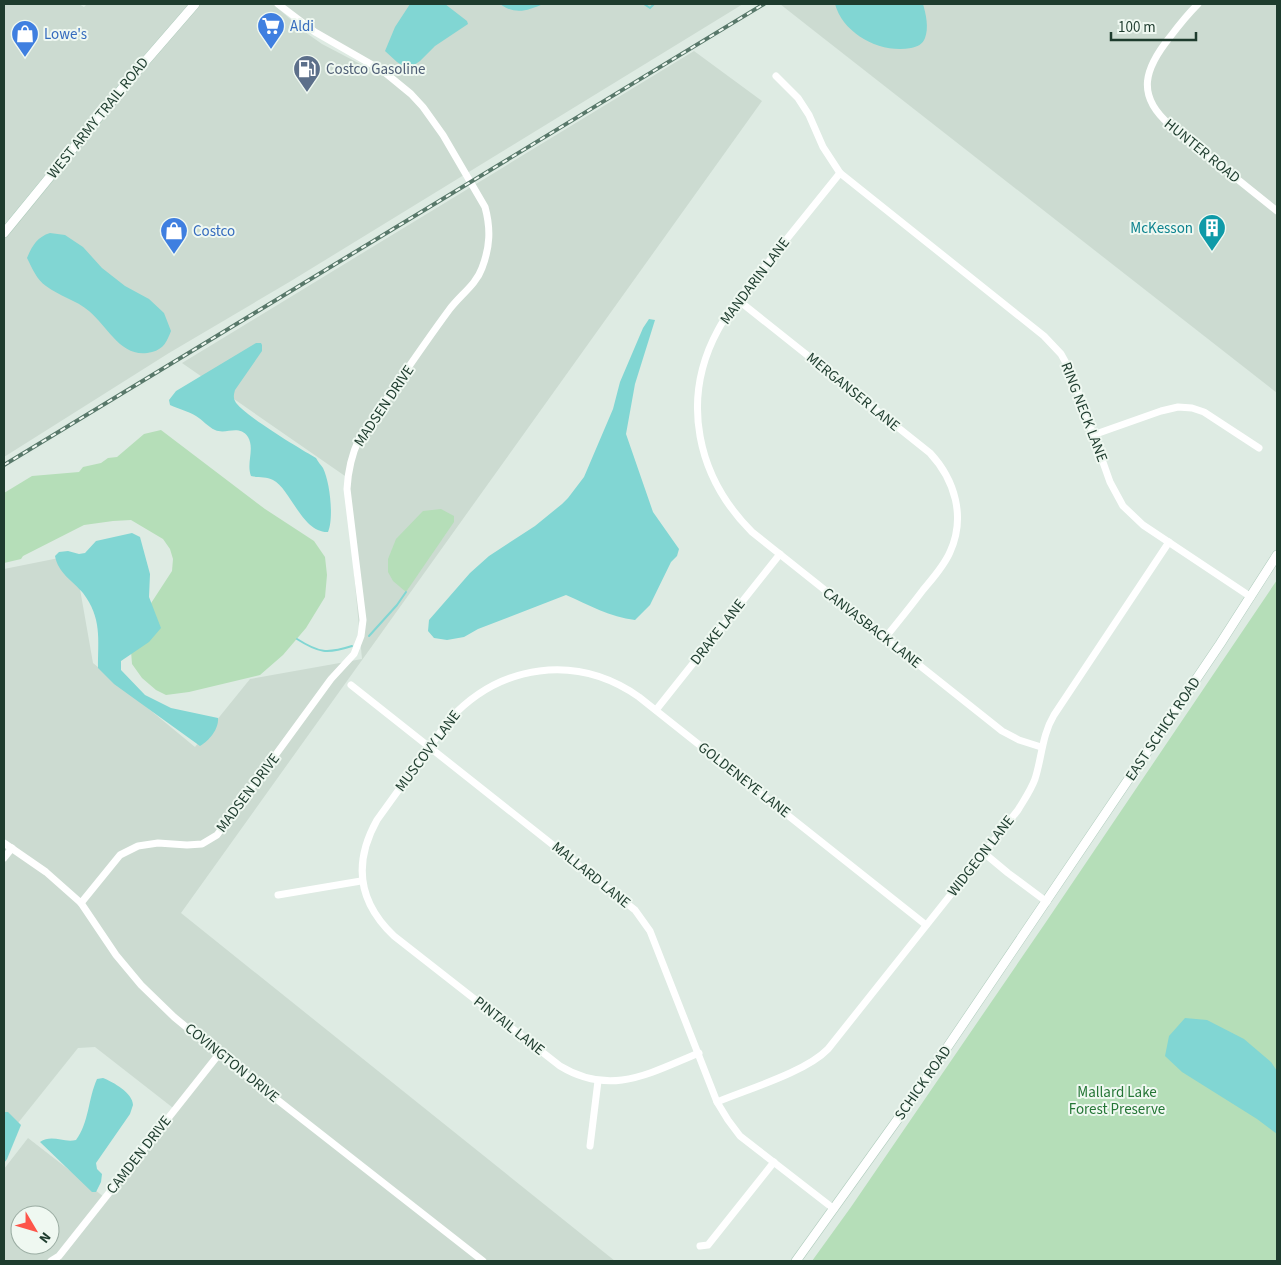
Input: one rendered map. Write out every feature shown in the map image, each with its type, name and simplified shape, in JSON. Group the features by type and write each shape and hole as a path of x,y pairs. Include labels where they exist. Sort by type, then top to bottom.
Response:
{"street":[{"name":"WEST ARMY TRAIL ROAD","path":"4,233 135,72 195,4"},
{"name":"MADSEN DRIVE","path":"81,904 120,855 138,846 147,844 202,844 217,835 331,679 354,654 361,636 363,620 347,489 348,471 352,454 359,439 451,307 473,284 482,270 488,251 489,221 485,208 443,135 423,107 395,79 315,32 278,4"},
{"name":"HUNTER ROAD","path":"1198,4 1154,59 1148,78 1151,102 1156,112 1170,125 1277,211"},
{"name":"RING NECK LANE","path":"776,76 798,98 809,115 822,147 840,173 1053,343 1071,372 1110,482 1123,506 1135,519 1251,597"},
{"name":"MANDARIN LANE","path":"718,490 706,462 698,425 698,394 701,374 708,351 718,330 738,300 840,173"},
{"name":"MERGANSER LANE","path":"738,300 930,453 947,474 957,506 954,540 950,552 939,570 885,638"},
{"path":"1093,435 1161,411 1178,407 1192,408 1204,412 1259,448"},
{"name":"CANVASBACK LANE","path":"718,490 739,519 780,554 1002,732 1041,747"},
{"name":"WIDGEON LANE","path":"717,1102 801,1068 822,1055 1026,798 1035,778 1045,734 1054,715 1169,542"},
{"name":"DRAKE LANE","path":"656,710 780,554"},
{"name":"EAST SCHICK ROAD","path":"1047,902 1251,597 1277,555"},
{"name":"GOLDENEYE LANE","path":"547,670 574,671 605,678 629,690 926,925"},
{"name":"MUSCOVY LANE","path":"362,881 363,854 370,833 377,820 456,712 478,694 507,678 547,670"},
{"name":"MALLARD LANE","path":"351,685 635,910 650,931 717,1102 728,1120 740,1136 834,1209"},
{"name":"COVINGTON DRIVE","path":"4,843 46,872 81,904 116,954 142,985 174,1017 483,1261"},
{"path":"4,858 12,848"},
{"path":"984,853 1047,902"},
{"path":"278,895 362,881"},
{"name":"PINTAIL LANE","path":"362,881 374,913 385,928 560,1066 576,1075 598,1081 633,1079 699,1053"},
{"name":"SCHICK ROAD","path":"796,1261 915,1095 1047,902"},
{"name":"CAMDEN DRIVE","path":"51,1261 58,1259 219,1054"},
{"path":"590,1146 598,1081"},
{"path":"700,1246 708,1246 774,1162"}],"shaded area":[{"path":"4,4 79,4 84,7 87,4 189,4 114,90 4,225"},
{"path":"198,4 273,4 322,44 364,66 366,62 316,34 280,4 743,4 291,281 169,353 4,457 4,236"},
{"path":"780,4 1277,4 1277,393 813,30"},
{"path":"694,51 762,101 181,913 615,1261 59,1261 177,1111 95,1047 78,1048 14,1128 4,1133 4,569 74,555 93,663 195,747 250,679 362,659 345,476 182,363"},
{"path":"28,1138 104,1197 60,1250 60,1205 10,1205 10,1255 56,1255 51,1261 4,1261 4,1169"}],"green space":[{"path":"161,430 265,509 314,541 325,557 327,575 325,597 306,628 283,655 260,675 189,692 166,695 156,690 142,678 132,664 131,651 144,614 172,571 173,559 170,549 163,539 131,520 84,525 23,556 21,559 4,563 4,493 32,476 79,472 83,467 101,463 108,458 117,457 144,434"},
{"path":"441,509 454,516 454,522 406,592 393,581 388,572 388,559 396,539 423,511"},
{"name":"Mallard Lake Forest Preserve","path":"1277,580 1277,1261 812,1261 1046,922"}],"water":[{"path":"410,4 445,4 467,21 468,24 435,46 420,61 408,69 385,51 395,27"},
{"path":"500,4 543,4 516,11"},
{"path":"835,4 923,4 927,25 925,38 920,45 911,48 899,49 876,45 855,33 846,24 839,15"},
{"path":"50,233 65,235 83,247 102,268 125,286 149,299 164,313 171,331 162,347 156,351 141,353 124,347 89,311 51,289 40,280 27,258 36,242"},
{"path":"649,319 655,320 635,384 626,434 653,512 679,549 650,605 635,620 591,607 566,595 478,629 464,637 447,640 434,638 428,631 429,620 470,573 489,556 535,526 562,504 584,477 613,409 620,382 643,328"},
{"path":"256,343 261,343 262,351 235,390 234,400 239,407 259,422 316,458 323,468 329,491 331,518 328,532 319,530 311,525 273,480 251,476 249,466 251,446 248,437 244,433 237,430 215,430 193,414 170,405 169,400 176,391"},
{"path":"132,533 140,537 150,574 149,597 161,628 149,642 121,661 121,670 145,695 171,708 218,718 213,734 200,746 114,684 98,668 98,629 93,611 83,593 59,567 55,556 59,552 68,551 79,554 85,553 96,541"},
{"path":"1185,1018 1207,1020 1244,1039 1271,1062 1277,1071 1277,1134 1257,1119 1182,1072 1165,1056 1169,1036"},
{"path":"103,1078 126,1092 130,1096 133,1105 130,1114 96,1163 97,1169 102,1174 101,1182 96,1192 92,1192 40,1142 49,1139 76,1140 84,1126 97,1079"},
{"path":"4,1112 8,1112 21,1125 4,1163"}],"waterway":[{"path":"644,4 650,8 654,4"},
{"path":"369,636 406,592"},
{"path":"297,639 323,651 352,646"}],"railway":[{"path":"4,465 764,4"}],"place":[{"name":"Aldi","path":"271,50"},
{"name":"Lowe's","path":"25,58"},
{"name":"Costco Gasoline","path":"307,93"},
{"name":"McKesson","path":"1212,252"},
{"name":"Costco","path":"174,255"}]}
